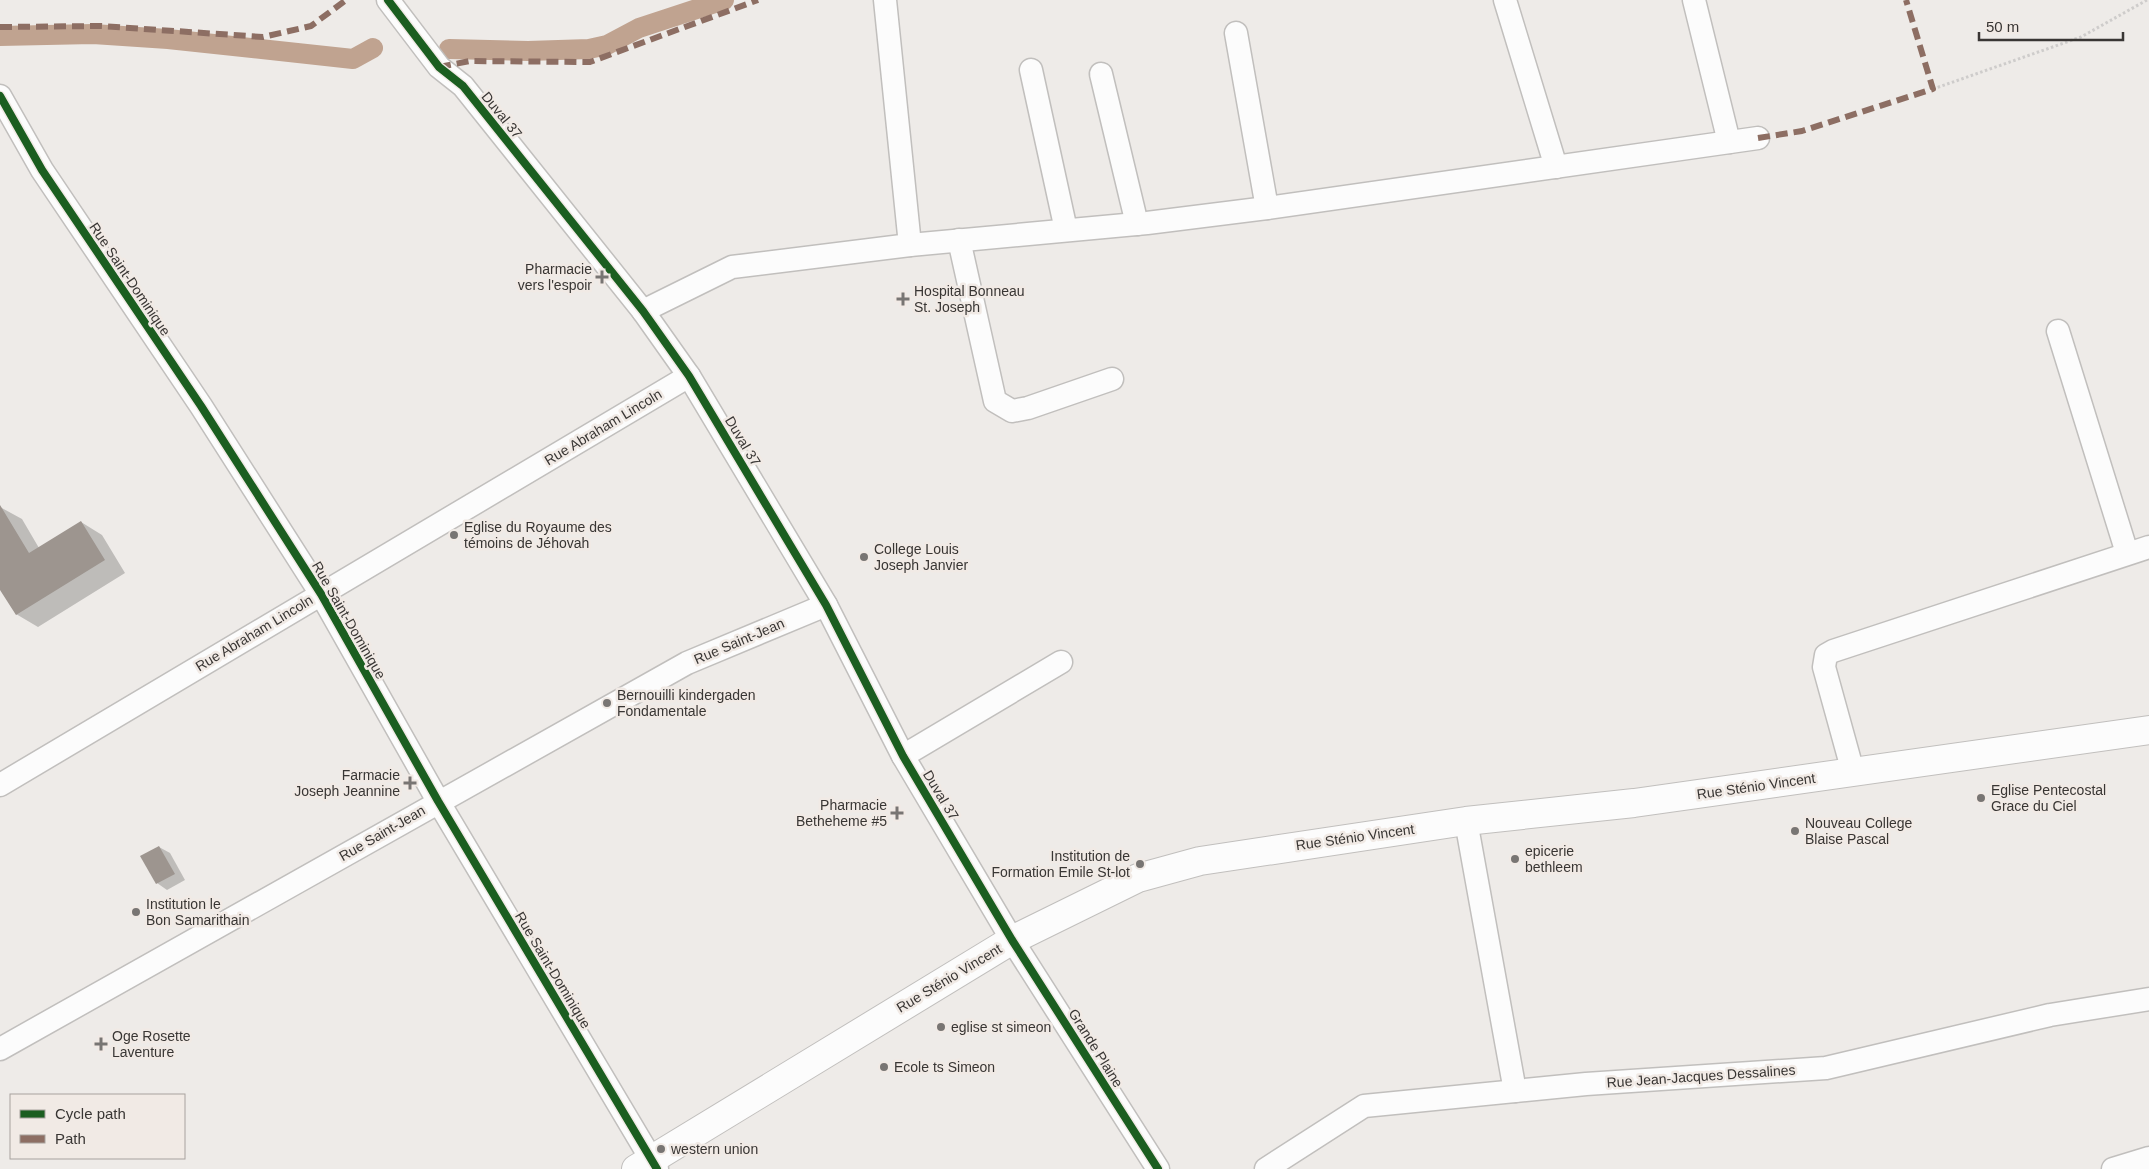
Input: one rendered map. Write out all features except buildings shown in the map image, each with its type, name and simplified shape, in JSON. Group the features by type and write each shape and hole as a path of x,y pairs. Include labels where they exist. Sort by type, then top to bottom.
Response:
{"main road":[{"name":"Rue Sténio Vincent","path":"648,1166 1012,940 1138,878 1200,861 1466,821 1634,803 2149,730"}],"street":[{"name":"Duval 37","path":"388,0 439,67 463,86 643,311 689,376 826,605 903,756 1012,940"},
{"path":"885,0 910,245"},
{"path":"1505,0 1556,167"},
{"path":"1694,0 1729,142"},
{"path":"1236,33 1267,208"},
{"path":"1031,70 1066,230"},
{"path":"1101,74 1137,224"},
{"name":"Rue Saint-Dominique","path":"0,96 42,170 201,406 321,594 648,1166"},
{"path":"643,311 732,267 910,245 1137,224 1267,208 1758,138"},
{"path":"959,240 995,401 1012,411 1028,408 1112,379"},
{"path":"2058,331 2126,553"},
{"name":"Rue Abraham Lincoln","path":"0,785 689,376"},
{"path":"1853,772 1824,667 1826,655 1833,651 1948,615 2126,553 2149,547"},
{"name":"Rue Saint-Jean","path":"0,1049 438,801 687,663 826,605"},
{"path":"903,756 1061,662"},
{"path":"1466,821 1515,1091"},
{"name":"Grande Plaine","path":"1012,940 1158,1169"},
{"name":"Rue Jean-Jacques Dessalines","path":"1266,1169 1364,1106 1596,1083 1826,1068 2050,1015 2149,999"},
{"path":"2114,1169 2149,1158"}],"path":[{"path":"1933,88 2081,38 2148,0"}],"waterway":[{"path":"449,49 528,51 589,49 607,45 639,28 724,0"},
{"path":"0,36 93,34 168,39 353,59 373,48"}],"marked path":[{"path":"0,27 101,26 263,37 311,26 346,0"},
{"path":"439,67 470,61 590,62 758,0"},
{"path":"1758,138 1802,131 1933,89 1906,0"}],"cycle path":[{"path":"388,0 439,67 463,86 643,311 689,376 826,605 903,756 1012,940 1158,1169"},
{"path":"0,96 42,170 201,406 321,594 438,801 657,1169"}],"place":[{"name":"Pharmacie vers l'espoir","path":"602,277"},
{"name":"Hospital Bonneau St. Joseph","path":"903,299"},
{"name":"Eglise du Royaume des témoins de Jéhovah","path":"454,535"},
{"name":"College Louis Joseph Janvier","path":"864,557"},
{"name":"Bernouilli kindergaden Fondamentale","path":"607,703"},
{"name":"Farmacie Joseph Jeannine","path":"410,783"},
{"name":"Eglise Pentecostal Grace du Ciel","path":"1981,798"},
{"name":"Pharmacie Betheheme #5","path":"897,813"},
{"name":"Nouveau College Blaise Pascal","path":"1795,831"},
{"name":"epicerie bethleem","path":"1515,859"},
{"name":"Institution de Formation Emile St-lot","path":"1140,864"},
{"name":"Institution le Bon Samarithain","path":"136,912"},
{"name":"eglise st simeon","path":"941,1027"},
{"name":"Oge Rosette Laventure","path":"101,1044"},
{"name":"Ecole ts Simeon","path":"884,1067"},
{"name":"western union","path":"661,1149"}]}
